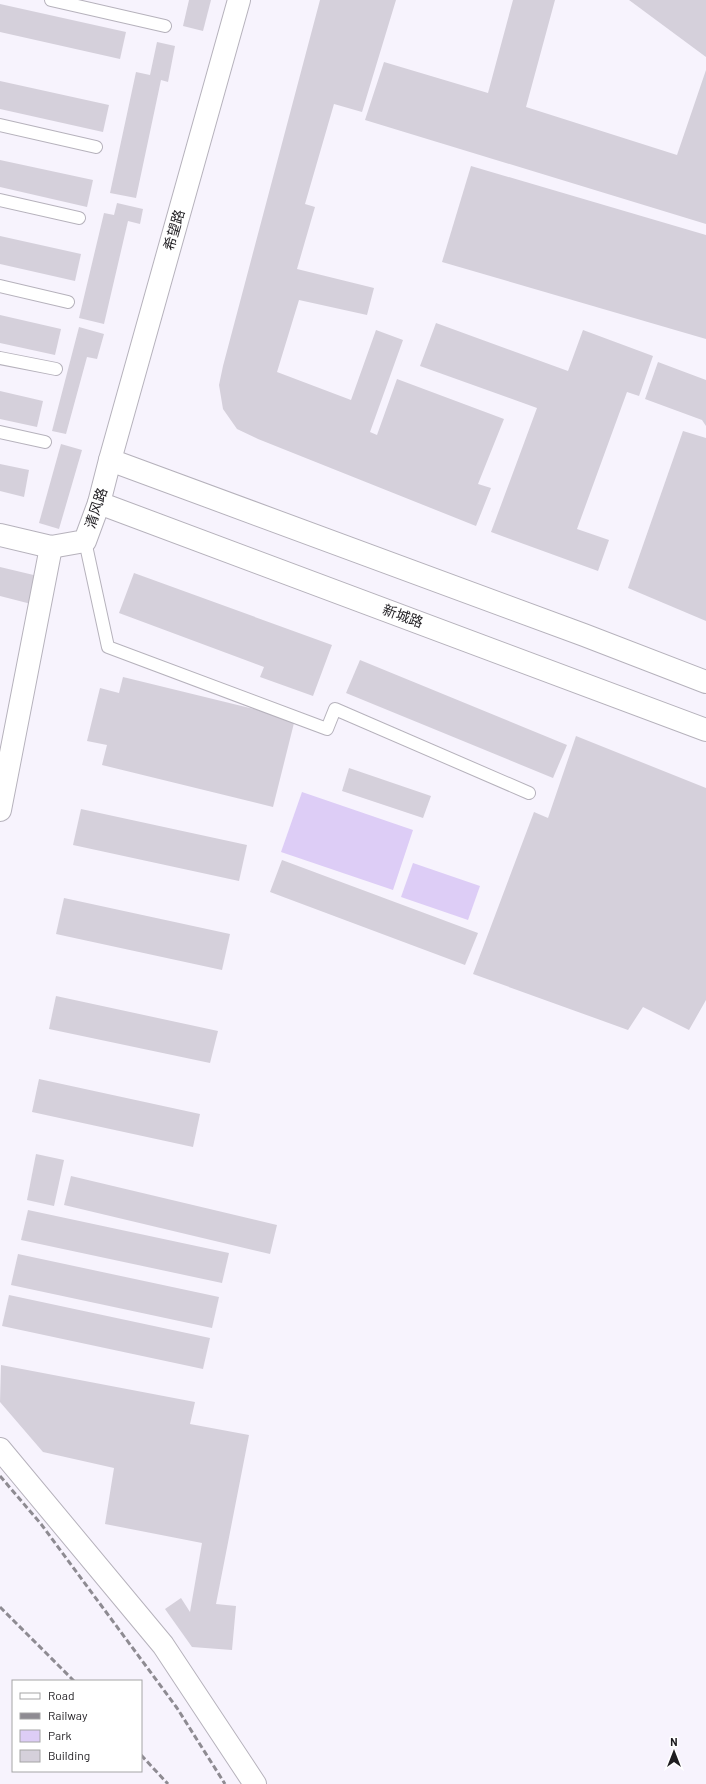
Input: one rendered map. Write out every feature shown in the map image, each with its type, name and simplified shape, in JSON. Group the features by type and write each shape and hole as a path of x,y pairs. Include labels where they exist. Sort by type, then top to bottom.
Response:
{"main road":[{"name":"希望路","path":"110,460 239,0"},
{"name":"清风路","path":"0,535 50,547 85,541 99,503 110,460"},
{"path":"110,460 584,635 706,682"},
{"name":"新城路","path":"99,503 706,730"},
{"path":"0,810 50,547"},
{"path":"0,1449 163,1645 255,1784"}],"lane":[{"path":"51,0 165,26"},
{"path":"0,125 96,147"},
{"path":"0,200 79,218"},
{"path":"0,286 68,302"},
{"path":"0,358 56,370"},
{"path":"0,432 45,442"},
{"path":"85,541 108,647 327,728 335,709 529,793"}],"green space":[{"path":"302,792 413,830 393,890 281,852"},
{"path":"413,863 480,886 468,920 401,897"}],"building":[{"path":"189,0 211,0 203,31 183,26"},
{"path":"320,0 396,0 362,112 334,104 305,204 315,207 297,269 374,288 367,315 299,300 277,372 351,400 376,330 403,340 370,432 377,435 397,379 504,419 478,484 491,488 476,526 258,439 237,429 223,409 219,385 223,366"},
{"path":"513,0 555,0 526,107 677,155 706,70 706,224 365,120 384,62 488,93"},
{"path":"629,0 706,0 706,57"},
{"path":"0,4 126,32 120,59 0,32"},
{"path":"157,42 175,46 168,82 161,80 136,198 110,193 136,72 150,75"},
{"path":"0,81 109,105 103,132 0,109"},
{"path":"0,160 93,180 87,207 0,187"},
{"path":"471,166 706,235 706,339 442,262"},
{"path":"117,203 143,209 140,224 128,221 104,324 79,318 104,213 114,215"},
{"path":"0,236 81,254 75,281 0,264"},
{"path":"0,315 61,329 55,355 0,343"},
{"path":"436,323 568,371 583,330 653,356 639,396 627,392 577,529 609,540 598,571 491,532 537,408 420,366"},
{"path":"79,327 104,334 97,359 87,357 66,434 52,431"},
{"path":"658,362 706,380 706,426 702,420 645,399"},
{"path":"0,391 43,401 37,427 0,419"},
{"path":"683,431 706,438 706,621 628,588"},
{"path":"61,444 82,450 59,529 39,523"},
{"path":"0,464 29,470 24,497 0,491"},
{"path":"0,567 42,577 35,605 0,596"},
{"path":"134,573 332,645 313,696 260,677 264,667 119,613"},
{"path":"360,660 567,745 553,778 346,693"},
{"path":"123,677 295,719 273,807 102,765 107,745 87,741 100,688 119,693"},
{"path":"576,736 706,788 706,1000 689,1030 643,1007 628,1030 473,974 534,812 548,818"},
{"path":"349,768 431,796 423,818 342,791"},
{"path":"81,809 247,845 239,881 73,845"},
{"path":"282,860 478,933 465,965 270,892"},
{"path":"64,898 230,934 222,970 56,934"},
{"path":"56,996 218,1031 210,1063 49,1029"},
{"path":"39,1079 200,1114 193,1147 32,1112"},
{"path":"36,1154 64,1160 54,1206 27,1200"},
{"path":"71,1176 277,1225 270,1254 64,1205"},
{"path":"28,1210 229,1253 222,1283 21,1240"},
{"path":"18,1254 219,1297 212,1328 11,1285"},
{"path":"9,1295 210,1338 203,1369 2,1326"},
{"path":"1,1365 195,1402 190,1424 249,1435 216,1604 236,1606 232,1650 192,1647 165,1609 181,1598 190,1612 202,1543 105,1524 114,1468 43,1452 0,1402"}],"railway":[{"path":"0,1476 41,1524 177,1708 225,1784"},
{"path":"0,1607 73,1680"},
{"path":"142,1756 168,1784"}]}
